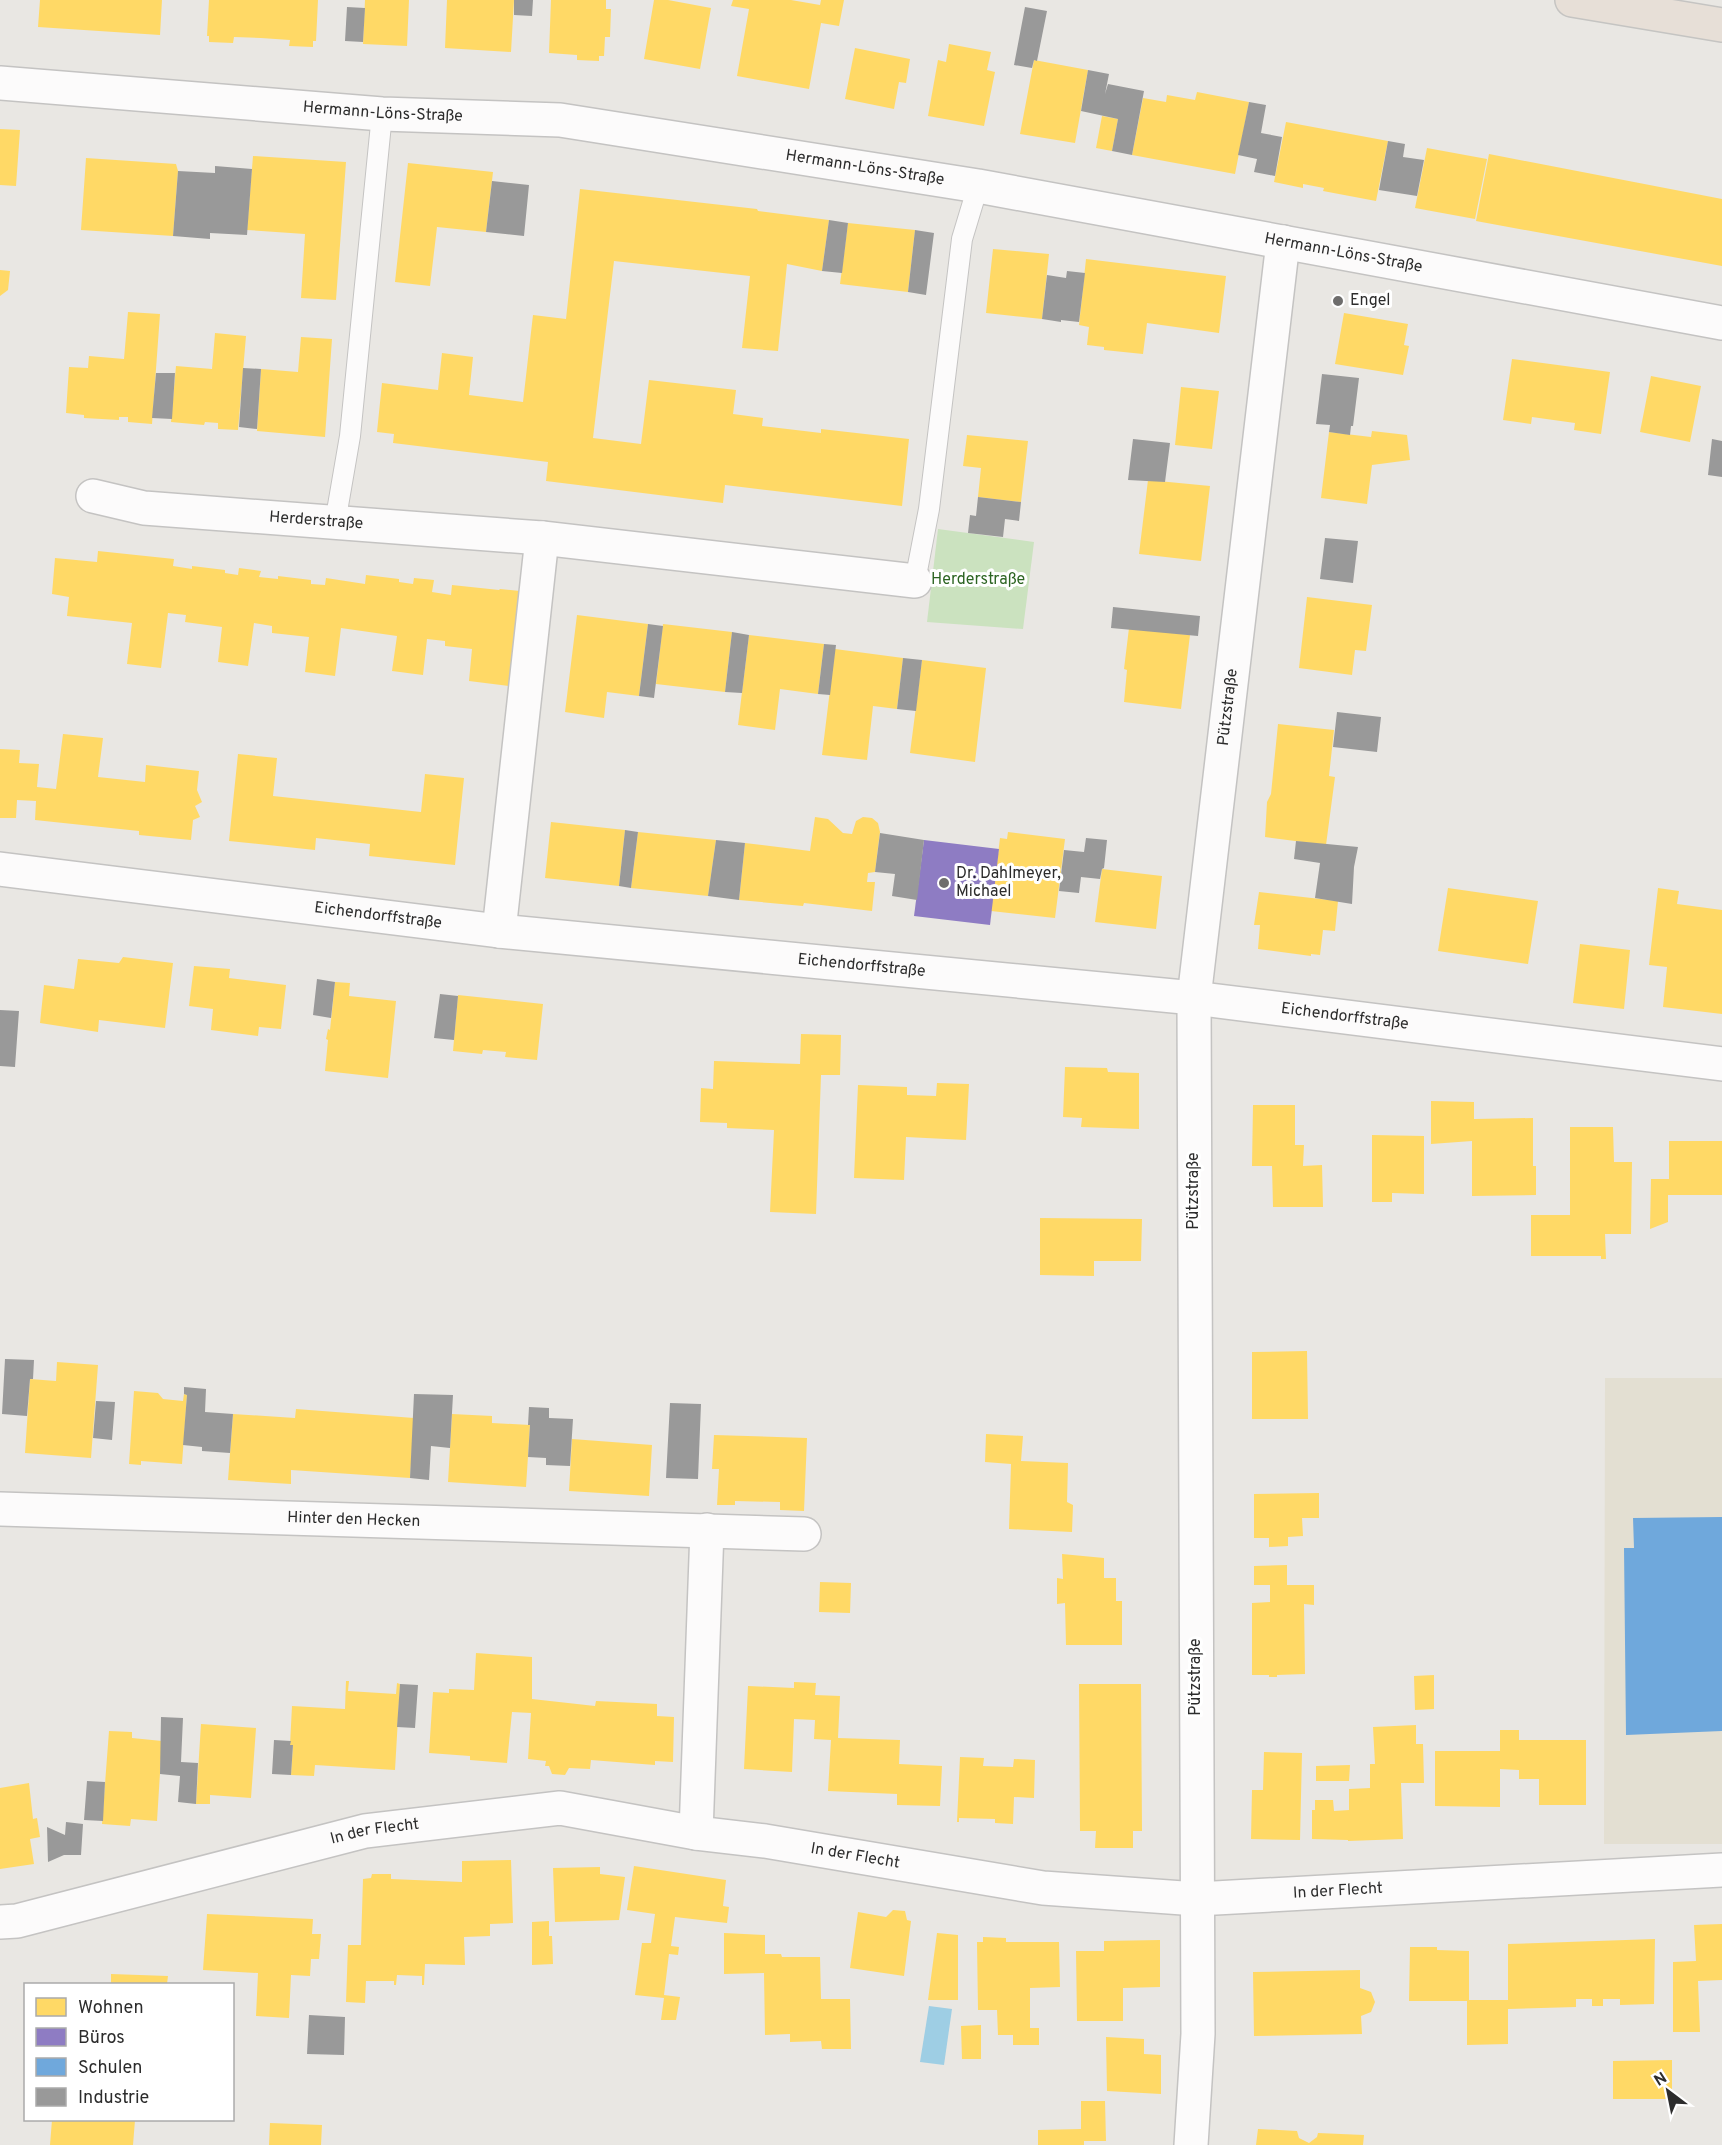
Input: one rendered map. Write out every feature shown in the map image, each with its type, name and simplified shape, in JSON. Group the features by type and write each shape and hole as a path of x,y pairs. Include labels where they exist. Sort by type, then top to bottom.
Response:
{"highway":[{"path":"1572,0 1722,25"}],"street":[{"name":"Hermann-Löns-Straße","path":"0,84 382,114 560,120 978,186 1722,323"},
{"name":"Pützstraße","path":"1191,2145 1198,2034 1194,998 1283,242"},
{"name":"Herderstraße","path":"93,496 144,508 542,538 915,581"},
{"path":"499,931 542,538"},
{"name":"Eichendorffstraße","path":"0,869 499,931 1194,998 1722,1064"},
{"name":"Hinter den Hecken","path":"0,1509 804,1534"},
{"path":"696,1833 707,1530"},
{"name":"In der Flecht","path":"0,1922 17,1921 364,1831 560,1808 696,1833 765,1841 1043,1888 1197,1899 1722,1870"}],"lane":[{"path":"335,523 350,436 382,114"},
{"name":"Herderstraße","path":"915,581 930,509 962,239 978,186"}],"shaded area":[{"path":"1605,1378 1722,1378 1722,1844 1604,1844"}],"green space":[{"name":"Herderstraße","path":"938,529 1034,542 1023,629 927,622"}],"water":[{"path":"929,2006 952,2009 944,2065 920,2062"}],"building: Wohnen":[{"path":"40,0 162,0 160,35 38,27"},
{"path":"209,0 318,0 316,41 313,41 313,47 289,46 290,40 261,38 234,37 233,43 209,42 209,36 207,36"},
{"path":"365,0 409,0 407,46 363,44"},
{"path":"447,0 514,0 511,52 445,48"},
{"path":"551,0 606,0 606,9 611,9 610,37 605,37 604,56 599,56 599,61 577,60 577,55 549,53"},
{"path":"654,0 668,0 711,8 700,69 644,59"},
{"path":"733,0 791,0 820,5 821,0 844,0 839,26 821,23 809,89 737,76 749,9 731,6"},
{"path":"949,44 991,52 987,70 995,72 984,126 928,116 938,60 946,62"},
{"path":"855,48 910,59 906,83 899,82 894,109 845,99"},
{"path":"1034,60 1088,70 1075,143 1020,134"},
{"path":"1197,92 1249,102 1235,174 1132,155 1143,98 1166,102 1167,95 1195,100"},
{"path":"1102,116 1118,119 1112,151 1096,148"},
{"path":"1286,122 1388,141 1376,201 1323,191 1324,188 1303,184 1303,188 1274,182"},
{"path":"0,129 20,130 16,186 0,185"},
{"path":"1427,148 1487,159 1475,219 1415,208"},
{"path":"1489,154 1722,199 1722,266 1476,221"},
{"path":"253,156 346,162 336,300 301,298 305,234 247,230"},
{"path":"86,158 176,164 178,171 173,236 81,230"},
{"path":"408,163 493,172 486,232 437,227 430,286 395,282"},
{"path":"580,189 757,209 758,211 829,220 822,271 787,264 778,351 742,348 750,276 614,261 593,438 641,444 649,380 736,390 733,414 763,418 762,426 821,433 821,429 909,439 902,506 725,485 723,503 546,481 548,462 393,443 394,434 377,432 382,383 438,390 442,353 473,357 469,395 523,402 533,315 566,319"},
{"path":"848,223 915,230 908,292 840,284"},
{"path":"993,249 1049,254 1042,319 986,313"},
{"path":"1086,259 1226,276 1219,333 1147,323 1143,354 1104,350 1104,347 1087,345 1089,327 1079,325"},
{"path":"0,270 10,271 8,290 0,296"},
{"path":"128,312 160,314 152,424 128,422 128,417 119,417 119,420 84,418 84,415 66,413 69,367 88,368 89,356 124,359"},
{"path":"1344,313 1408,324 1404,345 1409,346 1403,375 1335,364"},
{"path":"215,333 246,336 238,430 218,429 218,423 205,422 204,425 171,422 176,366 212,369"},
{"path":"301,337 332,339 325,437 257,431 261,369 298,372"},
{"path":"1512,359 1610,372 1601,434 1574,430 1575,423 1532,417 1531,424 1503,420"},
{"path":"1651,376 1701,386 1690,442 1640,432"},
{"path":"1181,387 1219,391 1212,449 1175,445"},
{"path":"1372,431 1407,435 1410,460 1372,465 1367,504 1321,498 1329,432 1371,437"},
{"path":"967,435 1028,441 1021,502 978,497 981,468 963,466"},
{"path":"1148,480 1210,486 1201,561 1139,554"},
{"path":"98,551 174,559 173,566 225,570 225,573 238,575 239,568 261,571 259,577 278,579 278,576 311,580 311,584 325,585 326,578 365,584 366,575 399,579 399,582 413,584 414,578 434,580 432,592 451,595 452,585 520,591 509,686 469,681 472,649 445,646 445,641 427,639 423,675 392,671 397,636 341,628 335,676 305,672 309,637 272,633 272,626 254,623 248,666 218,662 222,627 185,622 186,615 168,613 161,668 127,664 132,623 67,616 69,597 52,594 55,558 97,562"},
{"path":"1307,597 1372,605 1366,651 1355,650 1352,675 1299,668"},
{"path":"577,615 648,624 639,696 607,692 604,718 565,712"},
{"path":"663,624 732,632 725,692 656,684"},
{"path":"1129,628 1190,635 1181,709 1124,702 1127,670 1124,669"},
{"path":"749,635 824,644 818,694 780,689 775,730 738,725"},
{"path":"835,649 903,658 897,709 873,706 867,760 822,755"},
{"path":"922,660 986,668 975,762 910,753"},
{"path":"1278,724 1334,730 1329,776 1335,777 1326,845 1265,837 1267,802 1271,794"},
{"path":"63,734 103,738 98,777 145,782 146,765 199,771 197,790 202,802 195,806 200,817 193,820 191,840 139,835 139,831 35,820 36,801 17,800 16,818 0,818 0,749 20,750 19,763 39,764 37,787 56,789"},
{"path":"238,754 277,758 273,796 421,812 425,774 464,778 455,865 369,856 370,844 316,838 315,850 229,841"},
{"path":"815,817 828,819 843,833 852,834 856,821 863,817 872,818 878,823 880,832 875,872 868,873 867,882 875,882 872,911 804,903 803,906 739,900 745,843 810,851"},
{"path":"551,822 625,830 619,886 545,878"},
{"path":"638,832 716,840 708,896 631,888"},
{"path":"1008,832 1065,839 1055,918 991,911 1000,838 1007,839"},
{"path":"1102,869 1162,876 1156,929 1095,922"},
{"path":"1448,888 1538,901 1528,964 1438,951"},
{"path":"1658,888 1679,891 1677,904 1722,910 1722,1014 1663,1007 1667,967 1649,965"},
{"path":"1259,892 1338,901 1335,931 1323,930 1320,955 1311,954 1311,956 1258,949 1260,925 1254,925"},
{"path":"1580,944 1630,950 1624,1009 1573,1003"},
{"path":"123,957 173,963 165,1028 99,1020 98,1032 40,1023 44,985 74,989 78,959 119,963"},
{"path":"194,966 230,969 229,978 286,985 281,1029 259,1027 258,1036 211,1030 213,1009 189,1006"},
{"path":"335,982 350,983 349,996 396,1001 388,1078 325,1071 328,1040 326,1039 328,1029 330,1030"},
{"path":"458,995 543,1004 537,1060 505,1057 506,1052 483,1050 482,1054 453,1051"},
{"path":"801,1034 841,1035 840,1075 821,1075 816,1214 770,1212 774,1130 727,1128 727,1123 700,1122 701,1088 713,1089 714,1061 800,1064"},
{"path":"1065,1067 1107,1068 1108,1072 1139,1073 1139,1129 1081,1127 1082,1118 1063,1117"},
{"path":"937,1083 969,1084 966,1140 906,1137 904,1180 854,1178 858,1085 907,1087 907,1095 936,1096"},
{"path":"1431,1101 1474,1102 1474,1119 1533,1118 1533,1166 1536,1166 1536,1195 1472,1196 1472,1141 1431,1144"},
{"path":"1253,1105 1295,1105 1295,1145 1304,1145 1303,1166 1322,1165 1323,1207 1273,1207 1272,1166 1252,1166"},
{"path":"1570,1127 1613,1127 1614,1162 1632,1162 1631,1234 1605,1234 1606,1259 1601,1259 1601,1256 1531,1256 1531,1215 1570,1215"},
{"path":"1372,1135 1424,1136 1424,1194 1392,1193 1392,1202 1372,1202"},
{"path":"1669,1141 1722,1141 1722,1195 1668,1195 1668,1222 1650,1229 1651,1179 1669,1179"},
{"path":"1040,1218 1142,1219 1141,1261 1094,1261 1094,1276 1040,1275"},
{"path":"1307,1351 1308,1419 1252,1419 1252,1352"},
{"path":"57,1362 98,1365 91,1458 25,1453 30,1379 56,1381"},
{"path":"134,1391 158,1393 163,1399 183,1401 184,1394 187,1395 182,1464 141,1461 141,1465 129,1464"},
{"path":"296,1409 414,1418 410,1478 291,1470 291,1484 228,1480 233,1414 295,1418"},
{"path":"452,1414 492,1416 492,1423 530,1425 526,1487 448,1482"},
{"path":"986,1434 1023,1436 1021,1461 1068,1463 1067,1502 1073,1505 1072,1532 1009,1529 1011,1464 985,1462"},
{"path":"714,1435 807,1438 804,1511 780,1510 780,1502 735,1501 735,1505 717,1505 719,1469 712,1469"},
{"path":"572,1439 652,1445 649,1496 569,1491"},
{"path":"1319,1493 1319,1518 1302,1518 1303,1536 1288,1537 1288,1546 1269,1547 1269,1538 1254,1538 1254,1494"},
{"path":"1062,1554 1104,1558 1104,1578 1116,1578 1116,1601 1122,1601 1122,1645 1066,1645 1065,1603 1057,1604 1057,1578 1063,1579"},
{"path":"1287,1565 1287,1585 1314,1585 1314,1605 1304,1604 1305,1674 1277,1675 1277,1677 1252,1675 1252,1603 1270,1602 1270,1585 1254,1585 1254,1566"},
{"path":"820,1582 851,1583 850,1613 819,1612"},
{"path":"476,1653 532,1657 532,1699 595,1706 596,1701 657,1704 657,1716 674,1717 673,1762 655,1761 655,1765 591,1760 590,1769 569,1768 565,1775 552,1774 549,1766 545,1766 546,1761 528,1759 531,1713 512,1712 507,1763 470,1760 470,1756 429,1753 433,1692 449,1693 449,1689 474,1690"},
{"path":"1434,1675 1434,1709 1415,1710 1414,1676"},
{"path":"346,1681 349,1681 348,1691 396,1694 397,1683 400,1684 395,1770 315,1765 314,1776 291,1775 292,1706 345,1709"},
{"path":"794,1682 816,1683 815,1695 840,1696 838,1738 900,1740 899,1764 942,1766 940,1806 897,1805 897,1794 828,1791 831,1740 814,1739 815,1720 794,1719 792,1772 744,1769 748,1686 794,1688"},
{"path":"1079,1684 1141,1684 1142,1831 1133,1831 1133,1848 1095,1848 1096,1831 1080,1831"},
{"path":"201,1724 256,1728 251,1798 210,1795 210,1804 196,1804"},
{"path":"1416,1725 1416,1744 1423,1744 1424,1783 1401,1783 1403,1839 1348,1841 1312,1839 1312,1810 1315,1810 1315,1800 1333,1800 1334,1811 1349,1810 1349,1789 1370,1788 1370,1764 1375,1764 1373,1727"},
{"path":"1500,1730 1519,1730 1519,1740 1586,1740 1586,1805 1539,1805 1539,1779 1519,1779 1519,1770 1500,1769 1500,1807 1435,1806 1435,1751 1500,1751"},
{"path":"109,1731 132,1732 132,1738 162,1741 157,1821 131,1819 130,1826 102,1824"},
{"path":"1264,1752 1302,1753 1300,1840 1251,1839 1252,1790 1263,1790"},
{"path":"960,1757 984,1758 983,1766 1013,1767 1014,1759 1035,1760 1034,1798 1014,1797 1013,1824 995,1823 995,1819 959,1818 957,1822"},
{"path":"1350,1765 1349,1781 1316,1781 1316,1766"},
{"path":"29,1783 33,1819 37,1818 40,1837 30,1839 34,1864 0,1869 0,1788"},
{"path":"511,1860 513,1923 490,1924 490,1936 464,1937 465,1965 425,1964 424,1985 422,1985 422,1976 397,1975 396,1985 394,1981 366,1981 365,2003 346,2002 348,1945 361,1945 363,1879 371,1878 372,1874 391,1874 391,1879 462,1882 462,1861"},
{"path":"634,1866 726,1880 723,1906 729,1907 727,1923 675,1917 671,1946 679,1947 678,1955 669,1954 664,1995 680,1997 676,2020 661,2020 664,1998 635,1995 642,1943 651,1943 655,1914 627,1910"},
{"path":"600,1867 600,1874 625,1877 619,1920 555,1922 553,1868"},
{"path":"893,1910 905,1911 907,1920 911,1921 904,1976 850,1968 858,1912 886,1917"},
{"path":"207,1914 313,1919 312,1934 321,1934 319,1959 311,1959 310,1976 291,1975 289,2018 256,2016 258,1973 203,1970"},
{"path":"549,1921 553,1964 532,1965 532,1922"},
{"path":"1722,1924 1722,1980 1698,1981 1700,2032 1673,2032 1673,1962 1696,1961 1694,1925"},
{"path":"724,1933 765,1935 765,1954 781,1954 782,1957 820,1957 821,1999 850,1999 851,2049 822,2049 821,2041 790,2042 790,2034 765,2035 764,1973 724,1974"},
{"path":"937,1933 958,1935 958,2000 928,2000"},
{"path":"983,1937 1006,1938 1006,1942 1059,1942 1060,1987 1030,1988 1030,2028 1039,2028 1039,2045 1013,2045 1013,2035 998,2035 997,2010 978,2010 977,1942 983,1942"},
{"path":"1655,1939 1654,2004 1620,2005 1620,1999 1603,1999 1603,2006 1592,2006 1592,1999 1576,1999 1576,2007 1508,2009 1508,2044 1467,2045 1467,2001 1409,2001 1410,1947 1437,1947 1437,1950 1469,1951 1469,2000 1508,2000 1508,1944"},
{"path":"1160,1940 1160,1987 1123,1988 1123,2021 1077,2021 1076,1951 1104,1951 1104,1941"},
{"path":"1360,1970 1360,1988 1371,1992 1375,2002 1371,2012 1361,2016 1362,2034 1254,2036 1253,1972"},
{"path":"111,1974 168,1976 167,1983 111,1983"},
{"path":"981,2025 981,2059 962,2059 961,2026"},
{"path":"1106,2037 1144,2039 1144,2054 1161,2055 1161,2094 1107,2091"},
{"path":"1672,2060 1672,2099 1613,2099 1613,2061"},
{"path":"1081,2101 1105,2101 1106,2141 1084,2141 1084,2145 1038,2145 1038,2130 1081,2129"},
{"path":"52,2121 135,2121 133,2145 50,2145"},
{"path":"270,2123 322,2125 321,2145 269,2145"},
{"path":"1258,2129 1297,2131 1299,2138 1309,2143 1317,2137 1318,2133 1364,2135 1363,2145 1256,2145"}],"building: Büros":[{"path":"924,840 999,849 990,925 914,916"}],"building: Schulen":[{"path":"1722,1517 1722,1731 1626,1735 1624,1548 1634,1548 1633,1518"}],"building: Industrie":[{"path":"514,0 533,0 532,16 514,15"},
{"path":"347,7 365,8 363,42 345,41"},
{"path":"1025,7 1047,11 1037,61 1034,60 1032,68 1014,65"},
{"path":"1088,70 1109,74 1105,94 1108,84 1144,91 1132,155 1112,151 1118,119 1081,111"},
{"path":"1249,102 1266,105 1261,133 1282,137 1275,176 1254,172 1257,159 1238,155"},
{"path":"1388,141 1405,144 1403,157 1424,160 1417,196 1379,190"},
{"path":"215,166 252,169 247,235 210,233 210,239 173,236 178,171 215,173"},
{"path":"492,181 529,185 524,236 486,232"},
{"path":"829,220 848,223 842,273 822,271"},
{"path":"915,230 934,233 926,295 908,292"},
{"path":"1067,271 1085,273 1079,322 1042,319 1047,275 1066,278"},
{"path":"243,368 261,369 257,429 239,427"},
{"path":"156,373 175,373 172,419 152,418"},
{"path":"1322,374 1359,378 1350,435 1329,432 1330,425 1316,424"},
{"path":"1133,439 1170,443 1165,482 1128,480"},
{"path":"1712,439 1722,441 1722,477 1708,475"},
{"path":"978,497 1021,502 1019,521 1005,519 1003,537 968,533 970,515 976,516"},
{"path":"1325,538 1358,541 1353,583 1320,579"},
{"path":"1113,607 1200,616 1198,636 1111,628"},
{"path":"648,624 663,626 654,698 639,696"},
{"path":"732,632 749,635 742,693 725,692"},
{"path":"824,644 836,645 830,695 818,694"},
{"path":"903,658 922,660 916,711 897,709"},
{"path":"1337,712 1381,717 1377,752 1333,747"},
{"path":"625,830 638,832 631,888 619,886"},
{"path":"880,833 924,840 917,900 892,896 895,874 875,872"},
{"path":"1086,838 1107,840 1104,868 1100,879 1081,877 1079,893 1059,891 1064,850 1084,852"},
{"path":"716,840 745,843 739,900 708,896"},
{"path":"1296,841 1358,847 1354,867 1352,904 1315,898 1320,863 1294,859"},
{"path":"317,979 335,982 331,1018 313,1015"},
{"path":"440,994 458,996 454,1040 434,1038"},
{"path":"0,1010 19,1011 15,1067 0,1066"},
{"path":"5,1359 34,1360 27,1416 2,1414"},
{"path":"184,1387 206,1389 205,1412 233,1414 230,1453 202,1451 202,1447 183,1445 187,1395 184,1394"},
{"path":"414,1394 453,1395 450,1448 431,1446 429,1480 410,1478"},
{"path":"96,1401 115,1402 112,1440 93,1438"},
{"path":"670,1403 701,1404 698,1479 666,1478"},
{"path":"529,1407 549,1408 549,1418 573,1419 570,1466 546,1465 546,1458 528,1457"},
{"path":"400,1684 418,1685 415,1728 397,1727"},
{"path":"161,1717 183,1718 181,1762 198,1763 196,1804 178,1802 180,1776 160,1774"},
{"path":"274,1740 291,1741 290,1745 293,1745 291,1775 272,1774"},
{"path":"87,1781 105,1782 103,1821 84,1820"},
{"path":"66,1822 83,1824 81,1855 64,1855 48,1862 47,1827 65,1835"},
{"path":"309,2015 345,2017 344,2055 307,2054"}],"place":[{"name":"Engel","path":"1338,301"},
{"name":"Dr. Dahlmeyer, Michael","path":"944,883"}]}
